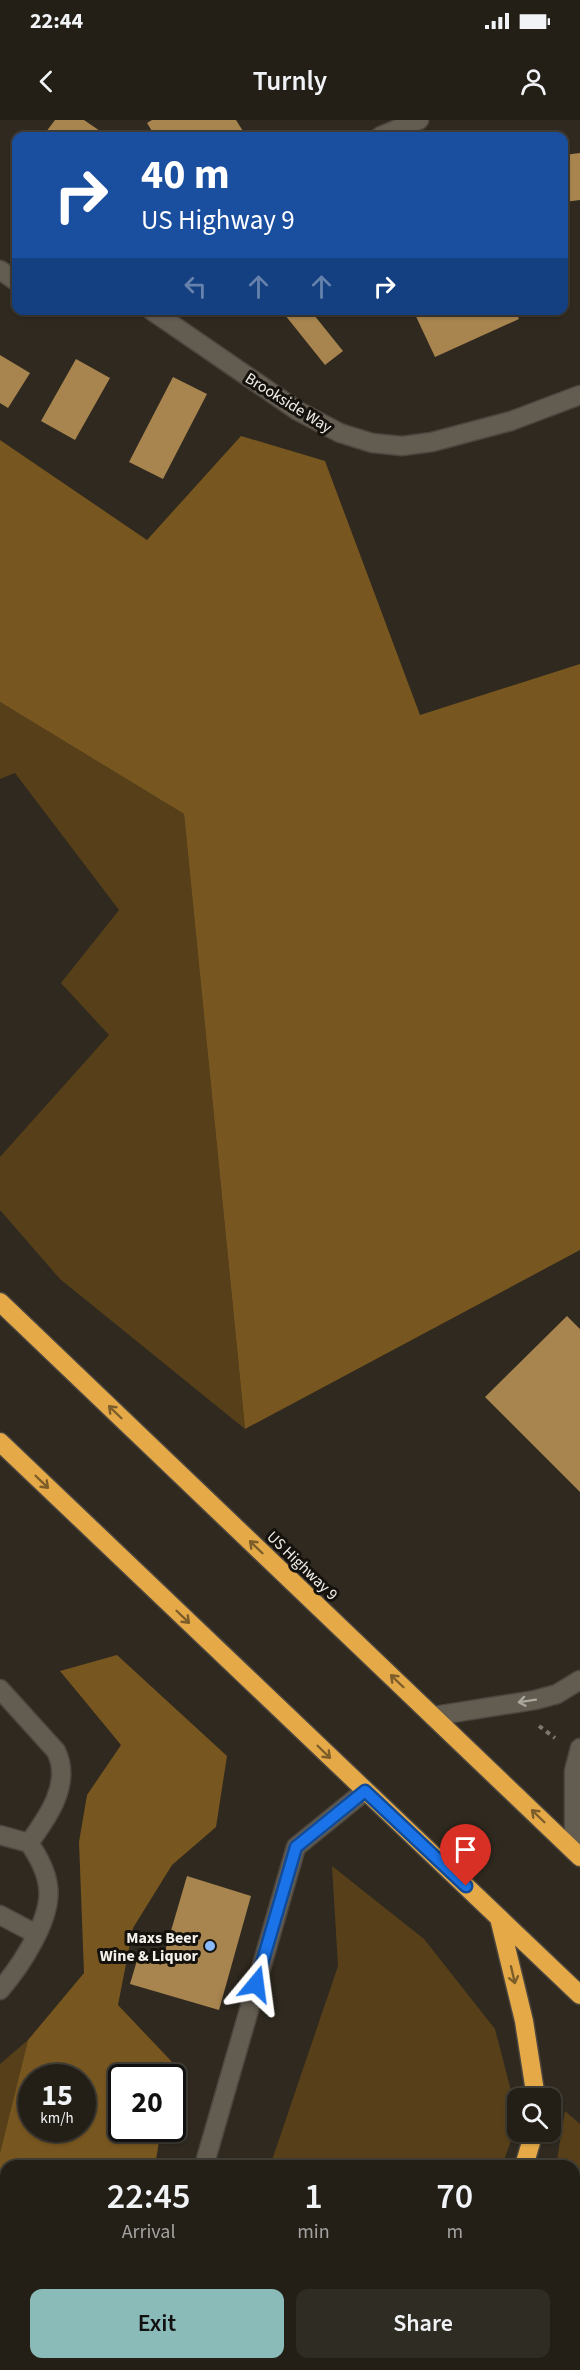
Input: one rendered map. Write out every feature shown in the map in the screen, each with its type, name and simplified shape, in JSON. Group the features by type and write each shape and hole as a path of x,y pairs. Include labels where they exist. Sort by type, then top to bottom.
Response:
{"highway":[{"name":"US Highway 9","path":"0,1302 577,1854"},
{"path":"0,1442 580,1995"},
{"path":"500,1918 524,2021 534,2088"},
{"path":"526,2160 531,2142"}],"street":[{"path":"390,132 419,120"},
{"name":"Brookside Way","path":"158,315 298,411 340,433 372,443 402,446 432,442 511,421 580,395"},
{"path":"434,1716 535,1700 557,1694 580,1680"},
{"path":"0,1689 56,1751 61,1761 62,1775 58,1792 42,1826 29,1843"},
{"path":"577,1854 574,1771 580,1748"},
{"path":"206,2160 296,1847 365,1791"},
{"path":"0,1835 29,1843 44,1870 49,1887 47,1909 36,1934 11,1977 0,1990"},
{"path":"0,1915 36,1934"}],"path":[{"path":"532,1720 556,1738"}],"shaded area":[{"path":"241,436 325,461 420,715 580,664 580,1250 245,1429 184,814 0,702 0,440 147,540"},
{"path":"0,702 184,814 245,1429 60,1279 0,1210 0,1157 109,1035 61,983 119,910 15,773 0,779"},
{"path":"117,1655 227,1756 216,1827 172,1865 133,1928 118,2005 173,2063 108,2064 108,2142 159,2142 156,2160 0,2160 18,2080 18,2142 96,2142 96,2064 22,2064 28,2040 84,1973 79,1842 87,1795 121,1745 60,1671"},
{"path":"332,1866 424,1939 495,2029 510,2088 507,2088 507,2142 511,2142 504,2160 272,2160 338,1966"},
{"path":"28,2040 22,2064 18,2064 18,2080 0,2153 0,2064"},
{"path":"565,2111 580,2124 580,2160 557,2160"}],"building":[{"path":"55,120 84,120 102,132 46,132"},
{"path":"152,120 236,120 244,132 153,132 147,123"},
{"path":"580,153 580,200 568,202 568,154"},
{"path":"285,315 314,315 343,351 325,365"},
{"path":"415,315 517,315 519,319 435,357"},
{"path":"0,355 30,373 8,408 0,403"},
{"path":"76,359 110,378 75,440 41,421"},
{"path":"173,377 207,394 163,479 129,462"},
{"path":"567,1316 580,1329 580,1492 485,1397"},
{"path":"187,1876 251,1896 219,2010 130,1984 138,1957 161,1965"}],"place":[{"name":"Maxs Beer Wine & Liquor","path":"210,1946"}],"route":[{"path":"256,1984 296,1847 365,1791 466,1886"}]}
